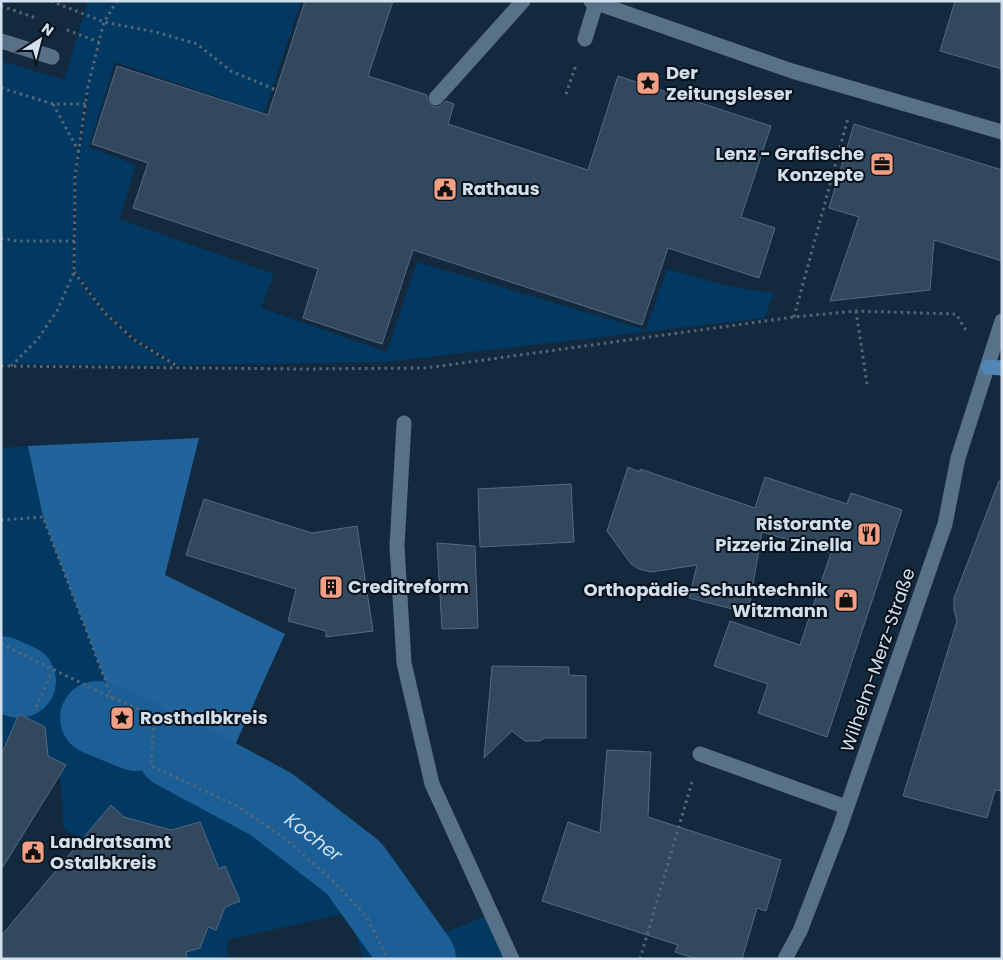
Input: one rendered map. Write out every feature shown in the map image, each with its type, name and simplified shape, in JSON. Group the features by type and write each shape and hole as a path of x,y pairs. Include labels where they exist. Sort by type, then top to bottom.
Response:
{"street":[{"path":"436,98 523,1"},
{"path":"585,38 594,2 694,38 855,90 1002,132"},
{"path":"1,41 52,57"},
{"name":"Wilhelm-Merz-Straße","path":"785,959 800,931 846,807 945,524 958,458 995,367 1002,321"},
{"path":"404,423 397,546 404,663 432,784 512,959"},
{"path":"700,754 846,807"}],"path":[{"path":"51,1 104,22 156,32 196,44 231,71 276,90"},
{"path":"11,367 37,340 57,312 74,272 75,176 86,104 104,22 117,1"},
{"path":"1,88 53,104 86,104"},
{"path":"794,317 855,90"},
{"path":"53,104 79,152"},
{"path":"1,238 17,241 75,241"},
{"path":"74,272 104,312 134,339 178,367"},
{"path":"856,311 867,384"},
{"path":"1,366 301,369 426,368 794,317 856,311 956,314 995,367"},
{"path":"1,520 43,517 112,698"},
{"path":"1,644 112,698 154,715 151,766 237,806 283,837 331,880 366,916 388,959"},
{"path":"36,707 53,670"},
{"path":"640,959 700,754"}],"shaded area":[{"path":"88,1 301,1 264,113 115,62 89,147 136,165 119,219 274,274 261,308 387,352 417,262 646,330 667,269 728,286 774,293 764,318 385,362 178,365 135,338 106,312 75,271 76,177 89,93 86,91 74,177 73,272 103,313 133,341 173,365 1,364 1,61 64,80"},
{"path":"199,438 165,575 285,634 235,745 112,698 43,517 28,446"},
{"path":"28,446 43,517 112,698 251,751 359,845 427,940 491,914 512,959 364,959 347,913 227,940 228,956 218,959 187,959 186,952 200,948 210,925 218,914 239,900 225,866 219,869 200,822 171,829 124,817 111,806 82,840 64,829 60,775 66,765 48,756 45,727 19,714 11,733 12,744 1,745 1,448"}],"building":[{"name":"Rathaus","path":"305,1 393,1 368,76 427,95 427,101 434,107 439,107 446,101 454,104 448,124 588,170 618,76 771,126 741,217 775,228 759,278 668,248 642,325 413,250 382,344 303,318 318,269 133,208 148,163 92,144 117,66 268,115"},
{"path":"955,1 1002,1 1002,69 940,51"},
{"path":"854,124 1002,170 1002,261 934,240 930,290 830,301 859,217 829,208"},
{"path":"628,467 640,472 640,469 755,508 765,477 847,504 851,493 902,510 827,737 758,713 768,684 714,666 730,621 800,645 831,553 762,532 748,613 689,598 697,565 651,572 639,569 631,564 607,531"},
{"path":"999,481 1002,482 1002,791 995,790 987,818 903,796 957,621 954,610 954,598"},
{"path":"571,484 574,542 480,547 478,489"},
{"path":"204,499 312,533 357,526 373,631 326,637 326,631 288,621 296,589 186,555"},
{"path":"437,543 475,546 478,628 442,629"},
{"path":"492,666 569,667 569,675 586,676 586,738 544,738 540,741 525,741 512,731 484,758"},
{"path":"19,714 45,727 48,756 66,765 1,870 1,755"},
{"path":"607,750 651,752 648,817 781,860 766,911 757,908 742,959 697,959 675,952 678,945 542,901 568,822 600,833"},
{"path":"111,805 124,817 171,830 200,822 219,869 225,866 240,901 225,907 216,930 208,927 200,948 186,952 187,959 1,959 1,936"}],"waterway":[{"name":"Kocher","path":"1,673 19,681"},
{"name":"Kocher","path":"97,718 136,734"},
{"name":"Kocher","path":"174,752 271,804 354,868 419,959"}],"place":[{"name":"Der Zeitungsleser","path":"648,83"},
{"name":"Lenz - Grafische Konzepte","path":"882,164"},
{"name":"Rathaus","path":"445,189"},
{"name":"Ristorante Pizzeria Zinella","path":"869,534"},
{"name":"Creditreform","path":"331,587"},
{"name":"Orthopädie-Schuhtechnik Witzmann","path":"846,600"},
{"name":"Rosthalbkreis","path":"122,718"},
{"name":"Landratsamt Ostalbkreis","path":"33,852"}]}
